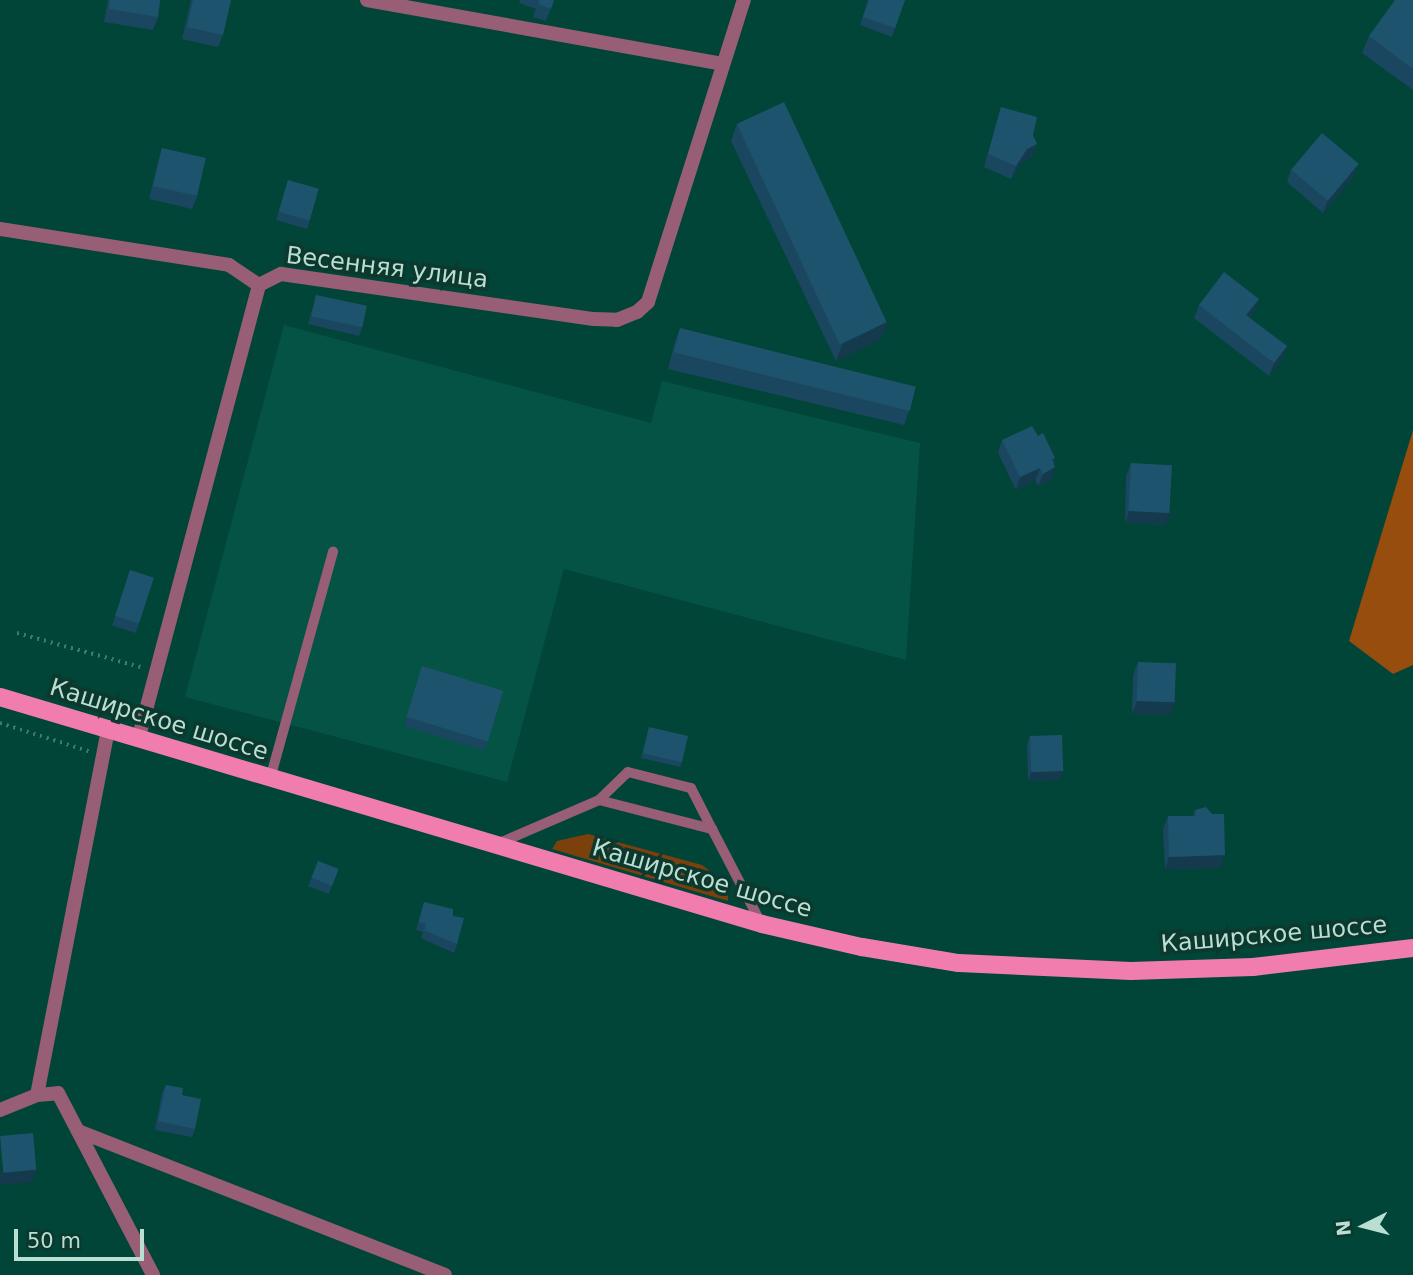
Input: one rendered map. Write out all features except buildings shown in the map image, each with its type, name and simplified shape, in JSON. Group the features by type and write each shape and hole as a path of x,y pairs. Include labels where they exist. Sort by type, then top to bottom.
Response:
{"main road":[{"name":"Каширское шоссе","path":"0,697 762,924 959,963 1065,969 1253,967 1413,948"}],"street":[{"path":"367,0 722,64 744,0"},
{"name":"Весенняя улица","path":"0,229 229,265 260,285 281,274 594,319 617,320 648,302 722,64"},
{"path":"138,740 260,285"},
{"path":"37,1095 108,731"},
{"path":"0,1110 37,1095 58,1093 153,1275"},
{"path":"78,1131 445,1275"}],"lane":[{"path":"270,779 333,552"},
{"path":"494,845 599,800 628,772 691,788 762,924"},
{"path":"599,800 712,829"}],"path":[{"path":"17,633 156,672"},
{"path":"0,723 103,756"}],"shaded area":[{"path":"284,325 651,423 662,381 920,443 906,660 564,569 507,782 185,697"},
{"path":"1413,430 1413,665 1393,674 1349,641"},
{"path":"588,834 702,865 728,885 728,901 552,849 557,841"}]}
